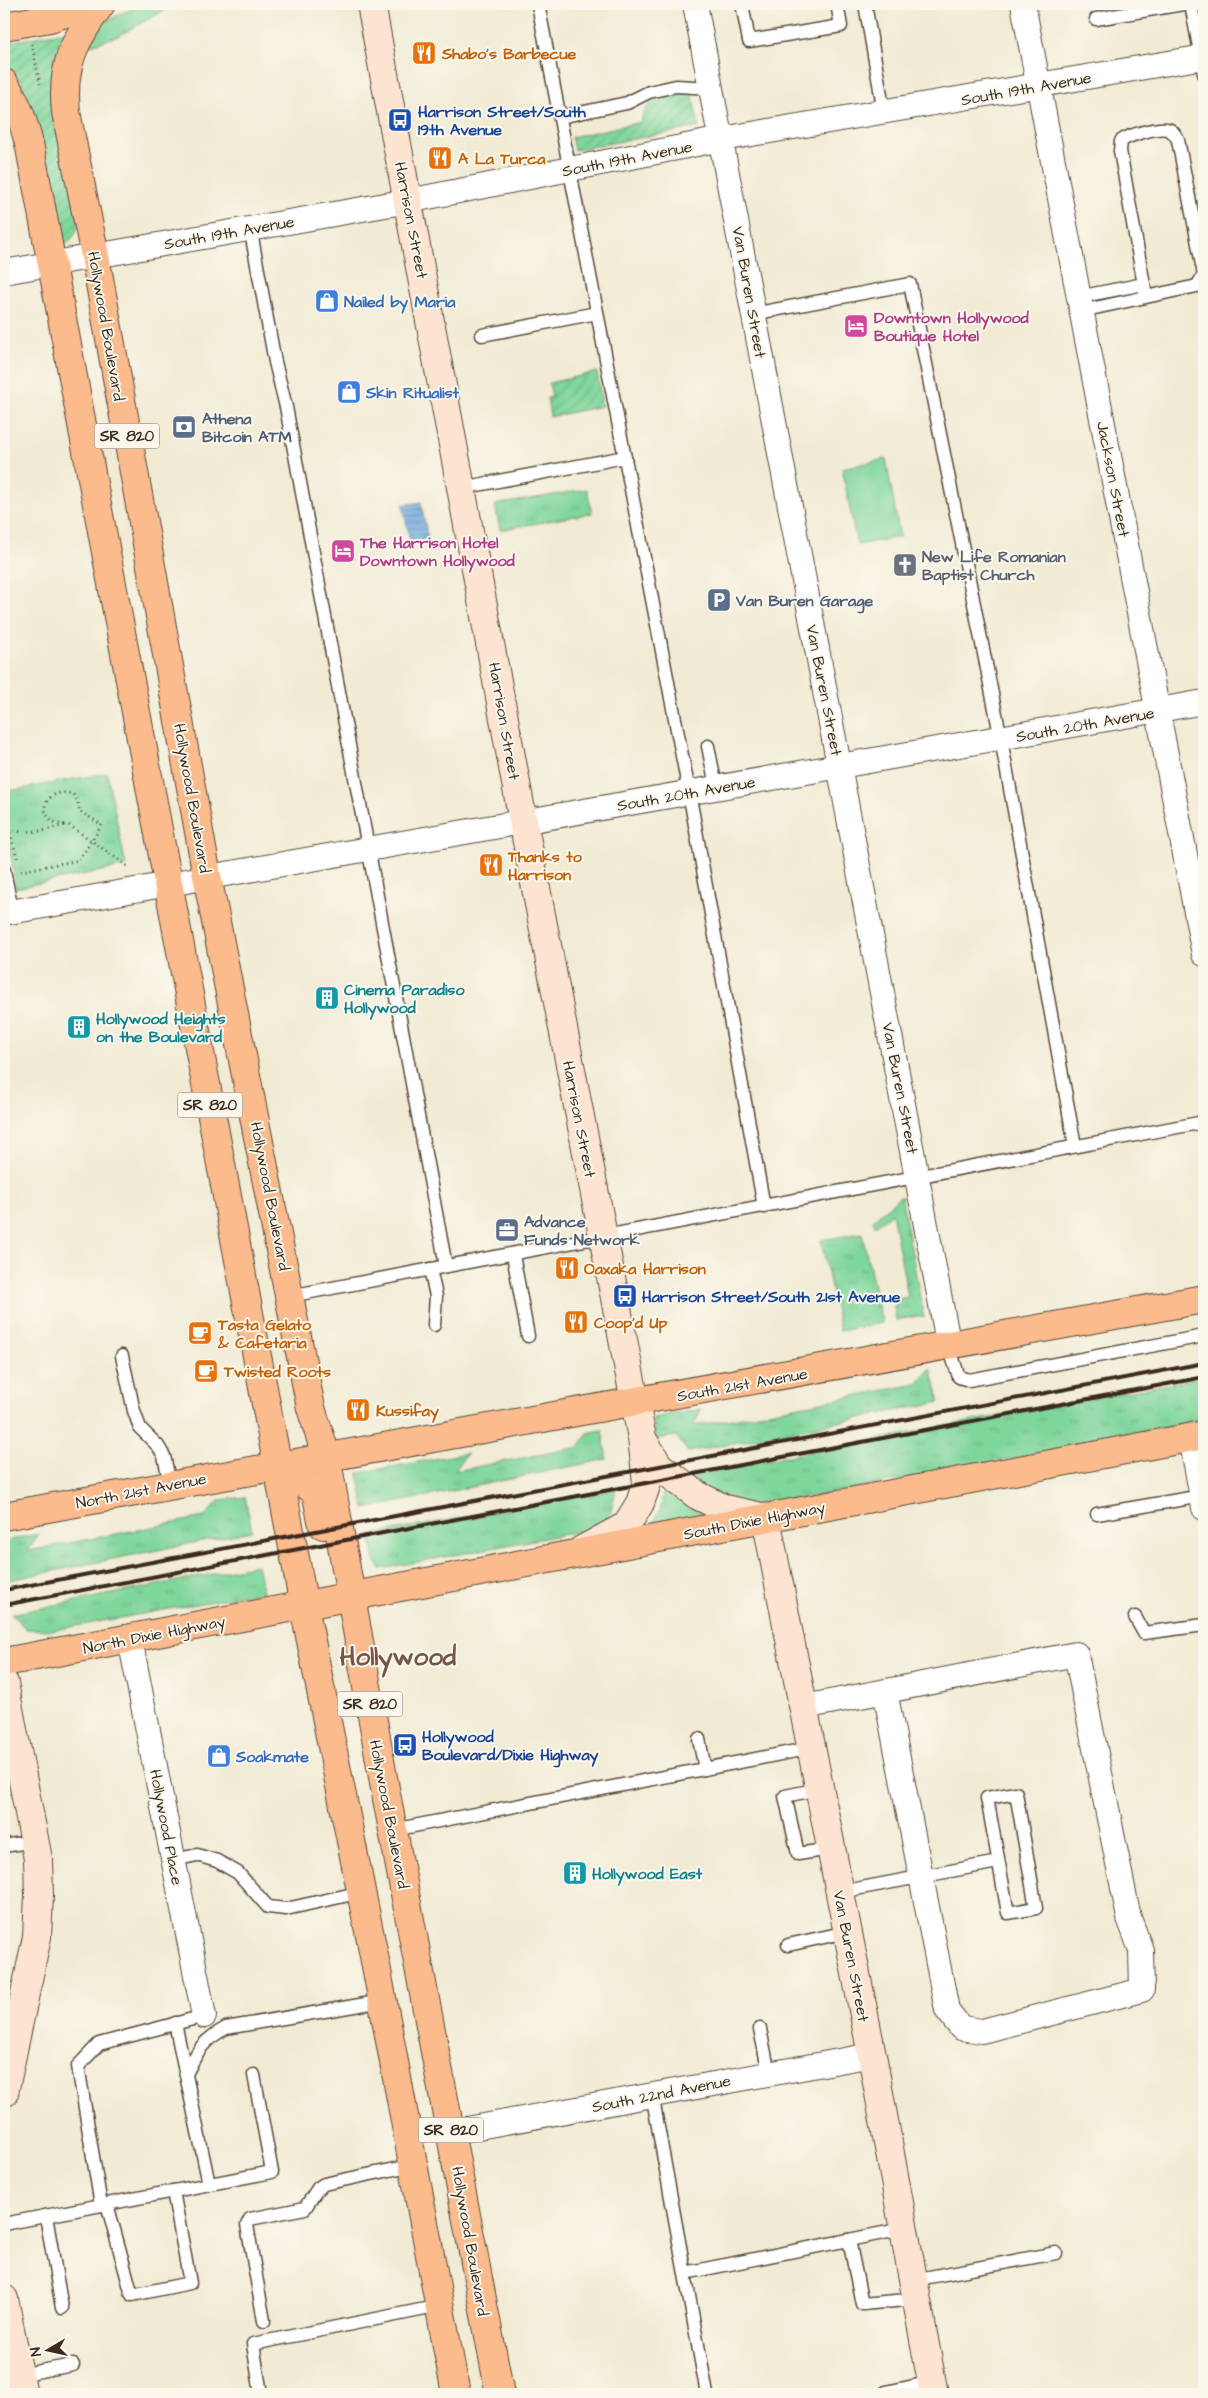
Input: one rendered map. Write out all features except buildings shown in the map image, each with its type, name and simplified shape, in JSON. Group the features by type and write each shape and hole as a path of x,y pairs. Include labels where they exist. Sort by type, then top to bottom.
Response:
{"main road":[{"path":"4,26 50,18 94,4"},
{"name":"Hollywood Boulevard","path":"101,4 75,42 66,66 63,88 66,112 95,256 208,876 311,1408 326,1455 344,1599 391,1820 500,2394"},
{"name":"Harrison Street","path":"371,4 523,821 642,1438 646,1483 640,1503 626,1526 572,1556"},
{"name":"SR 820","path":"4,83 16,100 24,120 304,1606 352,1837 456,2394"},
{"name":"South 21st Avenue","path":"278,1464 635,1403 1204,1299"},
{"name":"South Dixie Highway","path":"304,1606 662,1540 766,1518 1198,1437"},
{"name":"Harrison Street","path":"642,1438 659,1466 697,1495 725,1509 766,1518"},
{"path":"278,1464 316,1492 344,1599"},
{"name":"North 21st Avenue","path":"4,1516 278,1464"},
{"name":"Van Buren Street","path":"766,1518 872,2055 933,2388"},
{"name":"North Dixie Highway","path":"4,1662 304,1606"},
{"path":"4,1683 38,1859 39,1895 37,1937 4,2093"},
{"path":"352,1837 391,1820"},
{"path":"4,2299 21,2384"}],"street":[{"name":"Van Buren Street","path":"695,4 949,1347"},
{"name":"Jackson Street","path":"1023,4 1204,954"},
{"name":"South 19th Avenue","path":"4,272 250,227 408,201 722,139 1039,86 1203,63"},
{"name":"South 20th Avenue","path":"8,912 1204,702"},
{"path":"1198,1437 1203,1502"},
{"name":"Hollywood Place","path":"130,1639 204,2016"},
{"path":"804,1707 885,1691 1076,1654 1129,1918 1141,1950 1142,1990 982,2031 961,2028 946,2010 885,1691"},
{"name":"South 22nd Avenue","path":"451,2132 872,2055"}],"lane":[{"path":"538,4 689,792 764,1207"},
{"path":"742,4 749,41 841,26 837,4"},
{"path":"865,4 884,112"},
{"path":"1096,19 1183,4"},
{"path":"1191,4 1203,63"},
{"path":"560,117 627,103 649,92 676,86 712,88"},
{"path":"1080,304 1145,290 1197,286 1204,275 1178,140 1173,132 1166,128 1128,135 1121,141 1120,152 1145,290"},
{"path":"250,227 275,362 288,417 446,1266"},
{"path":"753,314 910,284 1001,739 1075,1146"},
{"path":"482,335 597,313"},
{"path":"462,488 625,457"},
{"path":"708,746 716,788"},
{"path":"4,870 8,912"},
{"path":"290,1296 918,1178 1204,1122"},
{"path":"513,1255 528,1336"},
{"path":"430,1269 436,1296 434,1324"},
{"path":"949,1347 959,1377 969,1380 1204,1336"},
{"path":"122,1356 140,1428 158,1446 164,1456 170,1484"},
{"path":"1097,1514 1203,1502"},
{"path":"1135,1616 1144,1633 1204,1625"},
{"path":"699,1739 705,1768"},
{"path":"391,1820 705,1768 811,1748"},
{"path":"1016,1793 1036,1908 1008,1913 998,1862 987,1798 1016,1793"},
{"path":"4,1846 34,1840"},
{"path":"174,1860 197,1855 217,1861 238,1873 268,1906 286,1910 362,1892"},
{"path":"840,1892 921,1875 998,1862"},
{"path":"788,1945 847,1932"},
{"path":"186,2074 199,2048 210,2037 226,2028 383,2001"},
{"path":"173,2191 190,2283 132,2295 104,2205 78,2066 99,2044 204,2016"},
{"path":"176,2023 210,2184"},
{"path":"760,2029 769,2073"},
{"path":"4,2224 272,2172 254,2075"},
{"path":"652,2094 707,2394"},
{"path":"264,2321 247,2225 250,2219 305,2208 318,2188 324,2184 414,2165"},
{"path":"46,2216 62,2308"},
{"path":"685,2273 903,2229"},
{"path":"849,2240 862,2304 1056,2253"},
{"path":"261,2394 253,2344 440,2306"},
{"path":"21,2384 73,2364"},
{"path":"887,2394 886,2392 933,2388"}],"path":[{"path":"31,38 41,89"},
{"path":"10,833 21,872 79,860 92,841 102,825 79,811 78,802 73,794 63,791 54,793 48,798 45,806 46,815 50,820 69,825 92,841 133,870"},
{"path":"4,832 42,831 64,825"}],"green space":[{"path":"143,4 176,4 118,36 89,46 92,33 107,20"},
{"path":"70,30 78,224 76,233 68,243 58,242 53,229 21,82 4,65 4,43"},
{"path":"675,90 692,92 699,127 574,150 571,137 641,122 649,105 658,98"},
{"path":"597,372 602,406 550,417 547,398 552,397 549,383"},
{"path":"886,459 900,537 857,545 842,468"},
{"path":"587,489 592,513 500,530 495,505"},
{"path":"107,773 126,866 16,888 4,813 4,792"},
{"path":"901,1195 924,1318 918,1316 896,1320 894,1307 897,1299 908,1297 892,1213 875,1226 873,1220"},
{"path":"862,1233 882,1323 840,1331 821,1240"},
{"path":"931,1368 940,1402 688,1452 676,1436 655,1439 653,1418 701,1409 694,1426 917,1384"},
{"path":"1204,1377 1204,1419 1023,1457 750,1508 707,1494 689,1475"},
{"path":"602,1430 607,1459 365,1509 358,1473 467,1453 455,1471 579,1447 588,1433"},
{"path":"664,1488 709,1518 649,1529 660,1510"},
{"path":"616,1489 608,1526 381,1569 375,1561 370,1535"},
{"path":"245,1497 252,1531 4,1581 4,1547 10,1540 39,1534 28,1551 204,1517 220,1500"},
{"path":"257,1565 263,1592 54,1630 26,1629 11,1614"}],"water":[{"path":"421,502 428,539 410,542 403,505"}],"railway":[{"path":"4,1590 1204,1363"},
{"path":"4,1605 1204,1377"}],"place":[{"name":"Shabo's Barbecue","path":"424,53"},
{"name":"Harrison Street/South 19th Avenue","path":"400,120"},
{"name":"A La Turca","path":"440,158"},
{"name":"Nailed by Maria","path":"327,301"},
{"name":"Downtown Hollywood Boutique Hotel","path":"856,326"},
{"name":"Skin Ritualist","path":"349,392"},
{"name":"Athena Bitcoin ATM","path":"184,427"},
{"name":"The Harrison Hotel Downtown Hollywood","path":"343,551"},
{"name":"New Life Romanian Baptist Church","path":"905,565"},
{"name":"Van Buren Garage","path":"719,600"},
{"name":"Thanks to Harrison","path":"491,865"},
{"name":"Cinema Paradiso Hollywood","path":"327,998"},
{"name":"Hollywood Heights on the Boulevard","path":"79,1027"},
{"name":"Advance Funds Network","path":"507,1230"},
{"name":"Oaxaka Harrison","path":"567,1268"},
{"name":"Harrison Street/South 21st Avenue","path":"625,1296"},
{"name":"Coop'd Up","path":"576,1322"},
{"name":"Tasta Gelato & Cafetaria","path":"200,1333"},
{"name":"Twisted Roots","path":"206,1371"},
{"name":"Kussifay","path":"358,1410"},
{"name":"Hollywood Boulevard/Dixie Highway","path":"405,1745"},
{"name":"Soakmate","path":"219,1756"},
{"name":"Hollywood East","path":"575,1873"}],"district":[{"name":"Hollywood","path":"398,1656"}]}
